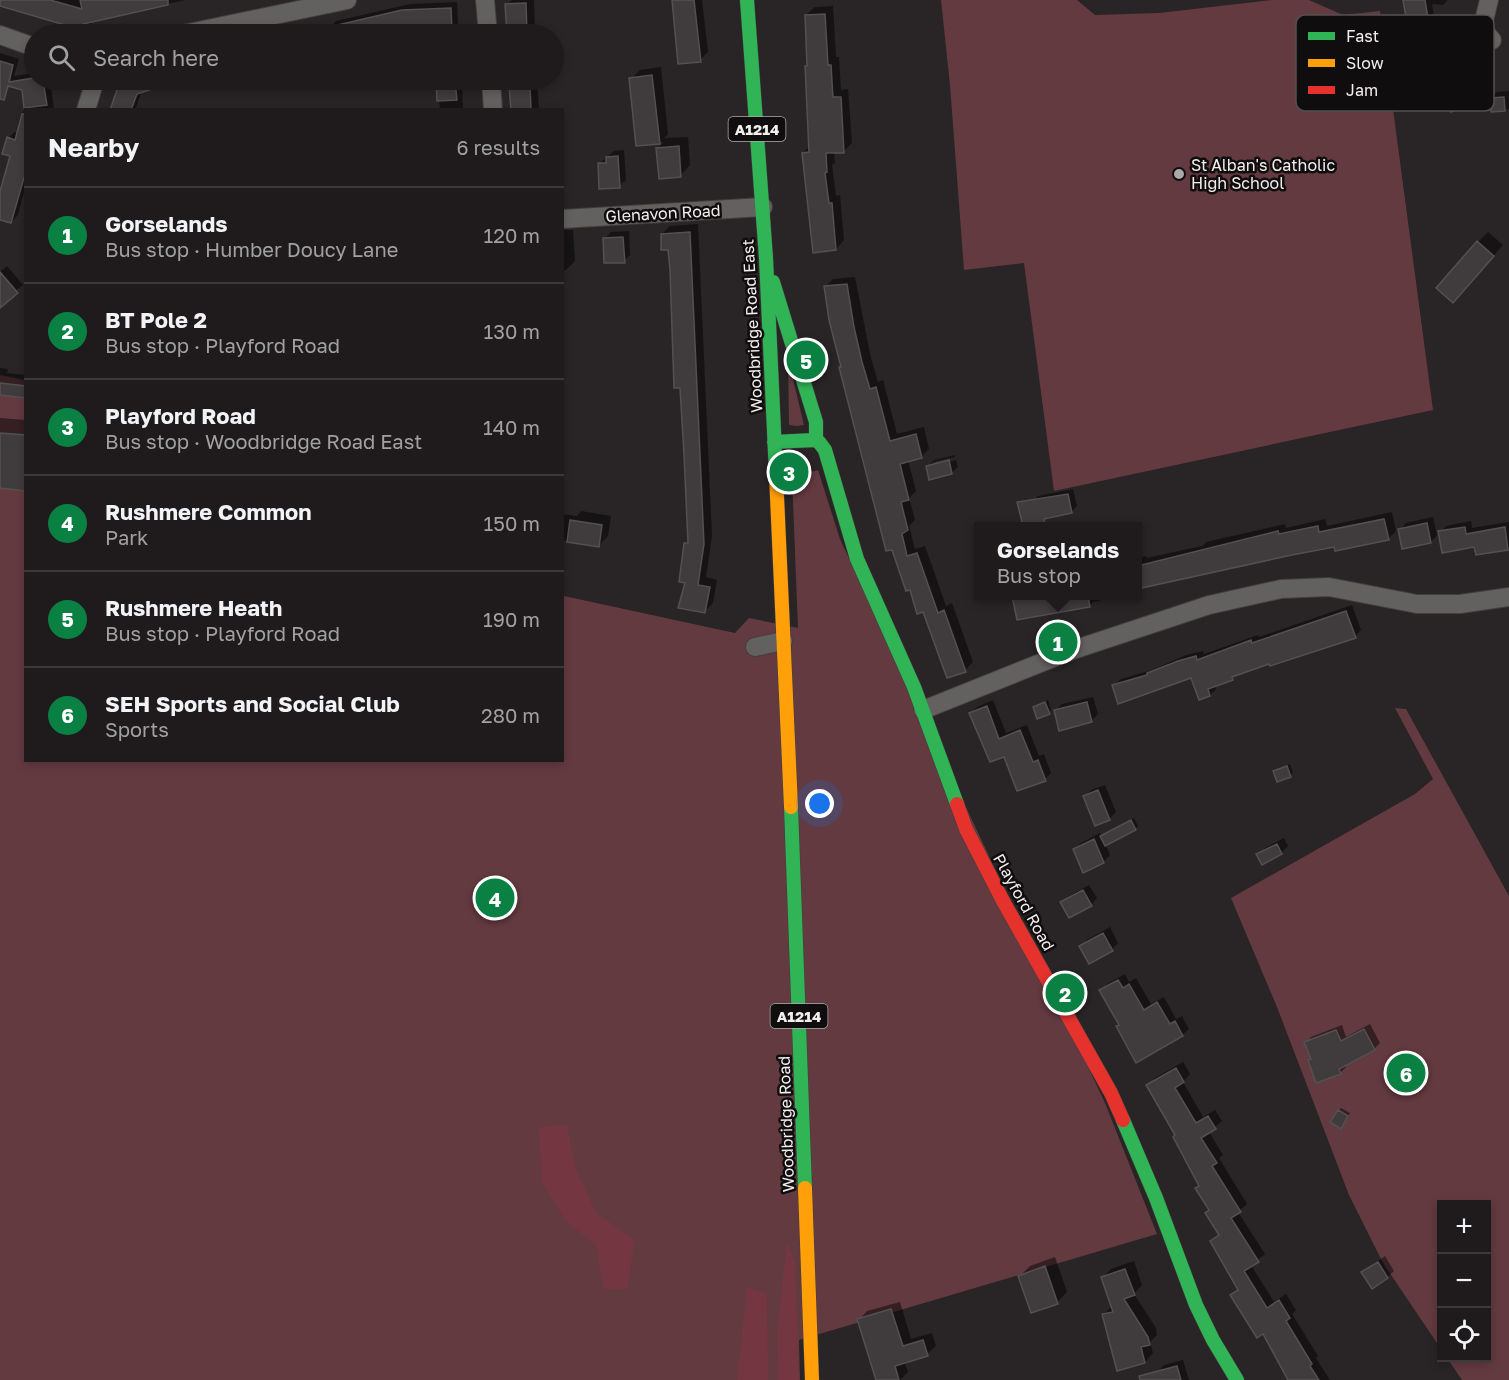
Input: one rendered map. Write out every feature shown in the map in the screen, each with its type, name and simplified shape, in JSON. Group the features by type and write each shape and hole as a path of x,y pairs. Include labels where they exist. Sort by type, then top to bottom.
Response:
{"main road":[{"name":"Woodbridge Road East","path":"747,0 766,258 784,646"},
{"name":"Playford Road","path":"766,258 816,422 814,440 819,442 825,450 857,559 923,710 966,829 1003,901 1111,1093 1156,1198 1193,1298 1213,1340 1238,1380"},
{"path":"774,442 814,440"},
{"name":"Woodbridge Road","path":"784,646 812,1380"}],"street":[{"path":"232,24 347,0"},
{"path":"485,0 487,24"},
{"path":"1485,15 1489,0"},
{"path":"0,35 24,43"},
{"path":"88,108 92,90"},
{"path":"492,90 493,108"},
{"name":"Glenavon Road","path":"564,219 763,207"},
{"path":"923,710 1073,650 1209,605 1281,589 1329,587 1417,604 1460,604 1509,597"},
{"path":"754,647 784,646"}],"shaded area":[{"name":"St Alban's Catholic High School","path":"941,0 1077,0 1095,15 1159,13 1272,0 1309,0 1343,15 1296,15 1296,111 1393,111 1433,410 1054,491 1024,263 964,270"},
{"name":"St Alban's Catholic High School","path":"1380,11 1381,15 1343,15"},
{"path":"788,358 804,425 789,425"},
{"path":"0,375 24,380 24,762 564,762 564,596 735,633 749,618 798,628 792,477 818,470 840,539 1105,1103 1157,1234 799,1340 800,1380 0,1380"},
{"path":"1395,708 1406,709 1509,896 1509,1380 1462,1380 1450,1362 1491,1362 1491,1200 1437,1200 1437,1343 1383,1263 1349,1195 1277,1007 1231,898 1415,794 1433,779"},
{"path":"567,1125 575,1168 596,1213 635,1240 627,1289 604,1289 596,1246 565,1219 542,1183 539,1127"},
{"path":"787,1242 795,1263 799,1380 778,1380 777,1334"},
{"path":"747,1287 767,1294 768,1380 737,1380"}],"building":[{"path":"0,0 50,0 82,9 80,0 168,0 168,5 83,24 61,24 0,6"},
{"path":"672,0 694,0 701,62 678,64"},
{"path":"1403,0 1425,0 1427,15 1406,15"},
{"path":"526,3 527,24 506,24 505,4"},
{"path":"451,8 452,24 342,24 402,10"},
{"path":"825,14 828,65 831,65 833,97 841,97 844,153 826,153 827,172 825,173 829,203 832,203 836,250 813,253 802,153 809,152 805,15"},
{"path":"0,61 13,65 9,82 24,80 24,90 45,90 47,105 24,108 22,90 8,86 4,100 0,99"},
{"path":"652,75 660,144 636,146 629,78"},
{"path":"117,90 149,90 137,94 132,108 111,108"},
{"path":"436,90 456,90 457,100 437,101"},
{"path":"509,90 530,90 531,108 511,108"},
{"path":"1504,97 1505,111 1491,112 1494,111 1494,98"},
{"path":"22,114 24,114 24,178 11,223 0,220 0,191 10,156 2,154 7,137 15,140"},
{"path":"679,146 681,177 659,179 656,148"},
{"path":"618,156 620,188 599,189 598,163 606,163 606,157"},
{"path":"690,232 704,544 698,585 710,587 705,613 678,608 685,583 679,582 684,543 688,543 684,455 680,388 674,388 668,250 661,250 661,234"},
{"path":"623,237 625,263 604,263 603,238"},
{"path":"1477,241 1494,256 1453,303 1436,288"},
{"path":"0,272 18,293 0,308"},
{"path":"847,284 862,362 870,389 876,387 890,441 916,434 922,458 900,464 909,500 901,502 908,530 902,534 907,556 917,553 938,613 944,610 966,672 947,678 923,612 917,614 910,590 906,591 892,550 886,551 839,367 841,367 829,320 824,286"},
{"path":"0,383 24,386 24,398 0,395"},
{"path":"0,433 24,435 24,491 0,488"},
{"path":"949,460 952,474 929,480 926,466"},
{"path":"1068,494 1072,513 1044,519 1044,522 1022,522 1017,502"},
{"path":"1384,519 1389,540 1335,551 1334,547 1292,555 1142,588 1142,565 1278,531 1279,534 1318,526 1319,532"},
{"path":"570,520 602,525 599,547 567,542"},
{"path":"1427,523 1431,543 1402,549 1398,529"},
{"path":"1465,527 1466,534 1505,527 1508,550 1476,555 1474,547 1442,553 1438,531"},
{"path":"1013,600 1089,600 1090,607 1017,620"},
{"path":"1346,611 1356,638 1232,677 1233,680 1208,689 1210,696 1199,700 1191,678 1118,704 1112,685 1147,675 1147,673 1178,661 1196,656 1197,660 1251,640 1252,643"},
{"path":"1045,702 1050,714 1037,719 1033,707"},
{"path":"1087,702 1092,722 1059,731 1054,710"},
{"path":"987,706 999,739 1020,730 1033,762 1038,760 1046,781 1017,791 1004,757 990,762 969,713"},
{"path":"1287,766 1291,777 1277,782 1273,771"},
{"path":"1098,790 1110,820 1095,826 1083,796"},
{"path":"1131,820 1136,830 1105,846 1100,836"},
{"path":"1094,839 1104,863 1083,873 1073,849"},
{"path":"1277,844 1282,854 1262,865 1256,854"},
{"path":"1083,890 1092,906 1069,918 1060,902"},
{"path":"1103,933 1113,951 1089,964 1079,946"},
{"path":"1118,980 1123,988 1129,984 1144,1010 1157,1002 1170,1024 1175,1021 1183,1036 1136,1063 1116,1026 1119,1025 1099,990"},
{"path":"1364,1029 1375,1050 1339,1069 1341,1074 1316,1083 1308,1060 1311,1059 1304,1042 1336,1030 1341,1041"},
{"path":"1176,1068 1184,1082 1175,1088 1196,1123 1208,1116 1216,1129 1201,1138 1217,1163 1212,1166 1241,1212 1231,1218 1259,1262 1244,1271 1267,1308 1279,1300 1290,1318 1286,1321 1319,1380 1288,1380 1263,1334 1257,1338 1230,1295 1238,1290 1210,1241 1219,1235 1205,1213 1209,1210 1195,1188 1199,1186 1173,1137 1175,1135 1146,1085"},
{"path":"1338,1110 1348,1116 1341,1129 1330,1122"},
{"path":"1378,1262 1388,1278 1372,1289 1361,1272"},
{"path":"1045,1266 1058,1304 1031,1313 1018,1276"},
{"path":"1125,1269 1135,1295 1124,1299 1148,1337 1150,1345 1141,1347 1145,1363 1117,1371 1102,1314 1113,1312 1101,1277"},
{"path":"891,1309 903,1346 923,1340 928,1356 895,1366 899,1380 876,1380 857,1319"},
{"path":"1177,1366 1181,1380 1140,1380 1139,1376"}],"traffic: fast":[{"path":"747,0 766,258 776,474"},
{"path":"773,282 816,422 814,440"},
{"path":"774,442 814,440 819,442 825,450 857,559 914,687 957,804"},
{"path":"791,807 805,1188"},
{"path":"1123,1120 1156,1198 1196,1305 1213,1340 1237,1380"}],"traffic: slow":[{"path":"776,474 791,807"},
{"path":"805,1188 812,1380"}],"traffic: jam":[{"path":"957,804 966,829 1003,901 1111,1093 1123,1120"}],"place":[{"name":"St Alban's Catholic High School","path":"1179,174"},
{"name":"Rushmere Heath","path":"806,360"},
{"name":"Playford Road","path":"789,472"},
{"name":"Gorselands","path":"1058,642"},
{"name":"Rushmere Common","path":"495,898"},
{"name":"BT Pole 2","path":"1065,993"},
{"name":"SEH Sports and Social Club","path":"1406,1073"}]}
